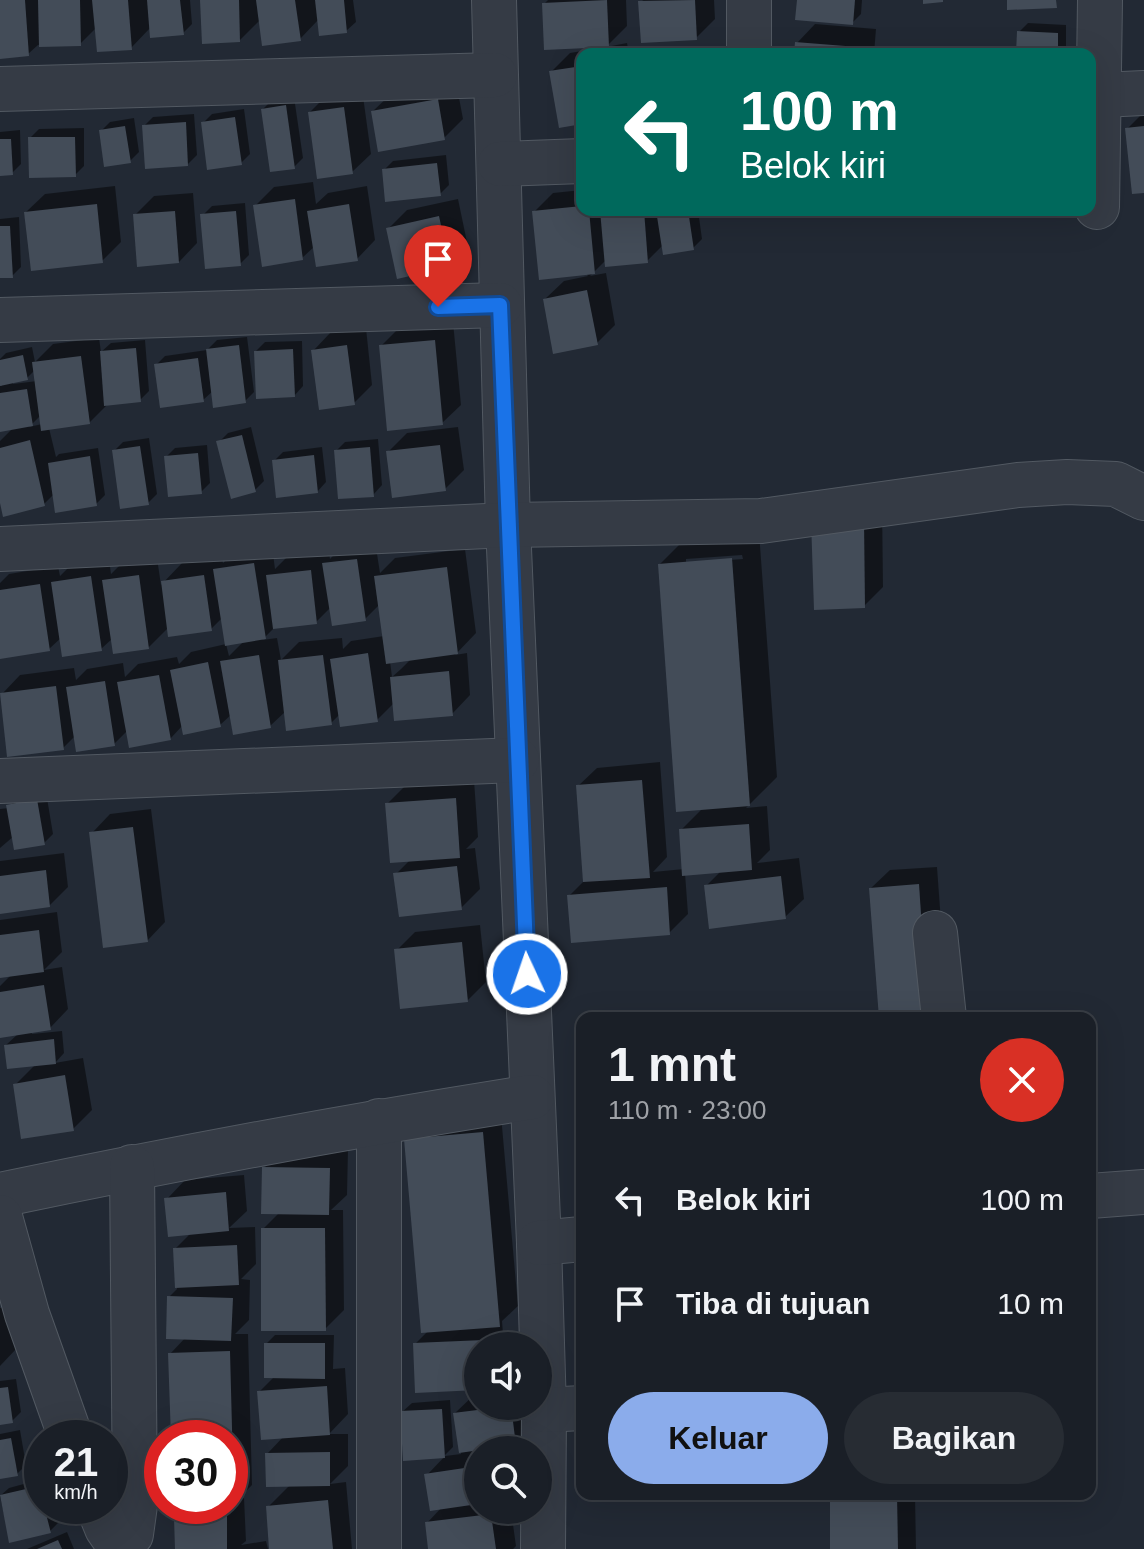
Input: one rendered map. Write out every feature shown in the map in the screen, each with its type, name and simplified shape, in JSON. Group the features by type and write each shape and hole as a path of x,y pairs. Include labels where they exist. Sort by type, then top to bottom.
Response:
{"street":[{"path":"494,0 500,164 500,305 539,1243 563,1409 543,1549"},
{"path":"749,0 749,48"},
{"path":"1097,207 1100,0"},
{"path":"0,89 495,75"},
{"path":"1101,95 1144,93"},
{"path":"500,164 576,161"},
{"path":"0,320 500,305"},
{"path":"0,549 508,525 761,521 1018,485 1067,482 1116,484 1144,498"},
{"path":"0,781 517,760"},
{"path":"935,933 943,1012"},
{"path":"0,1195 379,1121 532,1097"},
{"path":"379,1121 379,1549"},
{"path":"105,1524 114,1538 123,1539 131,1534 135,1505 132,1167"},
{"path":"1096,1196 1144,1192"},
{"path":"0,1217 27,1314 65,1420"},
{"path":"539,1243 576,1240"}],"building":[{"path":"0,0 25,0 29,56 0,59"},
{"path":"38,0 80,0 81,46 39,47"},
{"path":"92,0 128,0 132,50 97,52"},
{"path":"147,0 180,0 184,35 150,38"},
{"path":"200,0 239,0 240,42 202,44"},
{"path":"256,0 295,0 301,41 262,46"},
{"path":"315,0 344,0 347,33 319,36"},
{"path":"607,0 609,47 544,50 542,3"},
{"path":"695,0 697,40 641,43 638,1"},
{"path":"797,0 855,0 853,25 795,20"},
{"path":"923,0 943,0 943,2 923,4"},
{"path":"1007,0 1056,0 1057,8 1007,10"},
{"path":"1017,31 1058,33 1058,48 1016,48"},
{"path":"795,42 858,47 858,48 794,48"},
{"path":"576,67 576,125 559,128 549,71"},
{"path":"438,99 445,140 378,152 371,111"},
{"path":"286,105 295,169 270,172 261,109"},
{"path":"344,107 353,174 317,179 308,112"},
{"path":"235,117 242,165 207,170 201,122"},
{"path":"186,122 188,166 145,169 142,125"},
{"path":"125,126 131,163 104,167 99,130"},
{"path":"1144,126 1144,193 1132,194 1125,128"},
{"path":"28,137 75,137 76,177 29,178"},
{"path":"0,139 11,139 13,175 0,176"},
{"path":"437,163 441,196 385,202 382,169"},
{"path":"295,199 303,260 262,267 253,205"},
{"path":"97,204 103,263 31,271 24,212"},
{"path":"349,204 358,261 316,267 307,211"},
{"path":"576,207 576,216 590,216 595,274 539,280 532,211"},
{"path":"175,211 179,263 137,267 133,214"},
{"path":"236,211 241,266 205,269 200,214"},
{"path":"439,216 450,267 397,279 386,228"},
{"path":"601,216 644,216 648,263 605,267"},
{"path":"657,216 689,216 694,250 663,255"},
{"path":"0,226 10,226 13,278 0,278"},
{"path":"587,290 598,345 553,354 543,299"},
{"path":"435,340 443,425 387,431 379,345"},
{"path":"239,345 246,403 213,408 206,349"},
{"path":"347,345 355,405 319,410 311,350"},
{"path":"136,348 141,402 104,406 100,351"},
{"path":"293,349 295,397 256,399 254,351"},
{"path":"23,355 28,380 0,386 0,360"},
{"path":"81,356 90,424 41,431 32,362"},
{"path":"198,358 204,402 160,408 154,364"},
{"path":"27,389 33,426 0,432 0,393"},
{"path":"242,435 256,492 231,499 216,441"},
{"path":"30,440 45,506 3,517 0,448"},
{"path":"440,445 446,491 392,498 386,451"},
{"path":"140,446 149,505 120,509 112,450"},
{"path":"370,447 374,497 338,499 334,450"},
{"path":"198,453 202,494 168,497 164,456"},
{"path":"314,455 318,493 276,498 272,460"},
{"path":"90,456 97,506 55,513 48,463"},
{"path":"864,519 865,608 814,610 811,520"},
{"path":"732,558 750,806 676,812 658,564"},
{"path":"357,559 366,621 332,626 322,563"},
{"path":"254,563 266,639 225,646 213,569"},
{"path":"447,567 458,654 386,664 374,576"},
{"path":"311,570 317,624 273,629 266,575"},
{"path":"139,575 149,649 113,654 102,580"},
{"path":"204,575 212,631 168,637 161,581"},
{"path":"91,576 102,651 62,657 51,582"},
{"path":"40,584 50,651 0,659 0,590"},
{"path":"368,653 378,722 340,727 330,659"},
{"path":"259,655 271,728 233,735 220,661"},
{"path":"323,655 332,725 286,731 278,660"},
{"path":"208,662 221,727 183,735 170,670"},
{"path":"449,671 453,716 394,721 390,677"},
{"path":"159,675 171,740 129,748 117,682"},
{"path":"105,681 115,746 76,752 66,687"},
{"path":"56,686 64,750 7,757 0,693"},
{"path":"642,780 650,878 583,882 576,785"},
{"path":"456,798 460,858 390,863 385,803"},
{"path":"37,799 45,845 14,850 6,805"},
{"path":"749,824 752,870 682,876 679,829"},
{"path":"133,827 148,942 103,948 89,832"},
{"path":"457,866 462,910 399,917 393,873"},
{"path":"46,870 50,907 0,914 0,876"},
{"path":"781,876 786,919 709,929 704,885"},
{"path":"919,884 928,1012 879,1012 869,888"},
{"path":"667,887 670,935 571,943 567,895"},
{"path":"39,930 44,972 0,978 0,935"},
{"path":"462,942 468,1002 400,1009 394,949"},
{"path":"44,985 51,1030 0,1038 0,992"},
{"path":"54,1039 56,1064 7,1069 4,1045"},
{"path":"65,1075 74,1131 21,1139 13,1084"},
{"path":"483,1132 500,1327 421,1333 404,1139"},
{"path":"262,1167 330,1168 329,1215 261,1214"},
{"path":"226,1192 229,1231 168,1237 164,1198"},
{"path":"261,1228 325,1228 326,1331 261,1331"},
{"path":"237,1245 239,1285 175,1288 173,1248"},
{"path":"167,1296 233,1298 231,1341 166,1339"},
{"path":"464,1341 464,1391 415,1393 413,1343"},
{"path":"264,1343 325,1343 325,1379 264,1378"},
{"path":"230,1351 232,1420 170,1420 168,1353"},
{"path":"327,1386 330,1435 261,1440 257,1391"},
{"path":"8,1387 13,1423 0,1425 0,1388"},
{"path":"442,1409 445,1458 403,1461 400,1411"},
{"path":"464,1412 464,1420 513,1420 515,1436 464,1436 464,1452 459,1453 453,1413"},
{"path":"11,1438 18,1476 0,1479 0,1440"},
{"path":"330,1452 330,1486 266,1487 265,1453"},
{"path":"464,1468 464,1506 430,1511 424,1474"},
{"path":"24,1489 24,1524 49,1524 51,1533 9,1543 0,1495"},
{"path":"328,1500 333,1549 269,1549 266,1506"},
{"path":"830,1500 897,1500 898,1549 830,1549"},
{"path":"464,1517 464,1524 492,1524 496,1549 428,1549 425,1522"},
{"path":"174,1524 227,1524 227,1549 175,1549"},
{"path":"58,1540 62,1549 37,1549"}],"route":[{"path":"438,307 500,305 527,974"}]}
